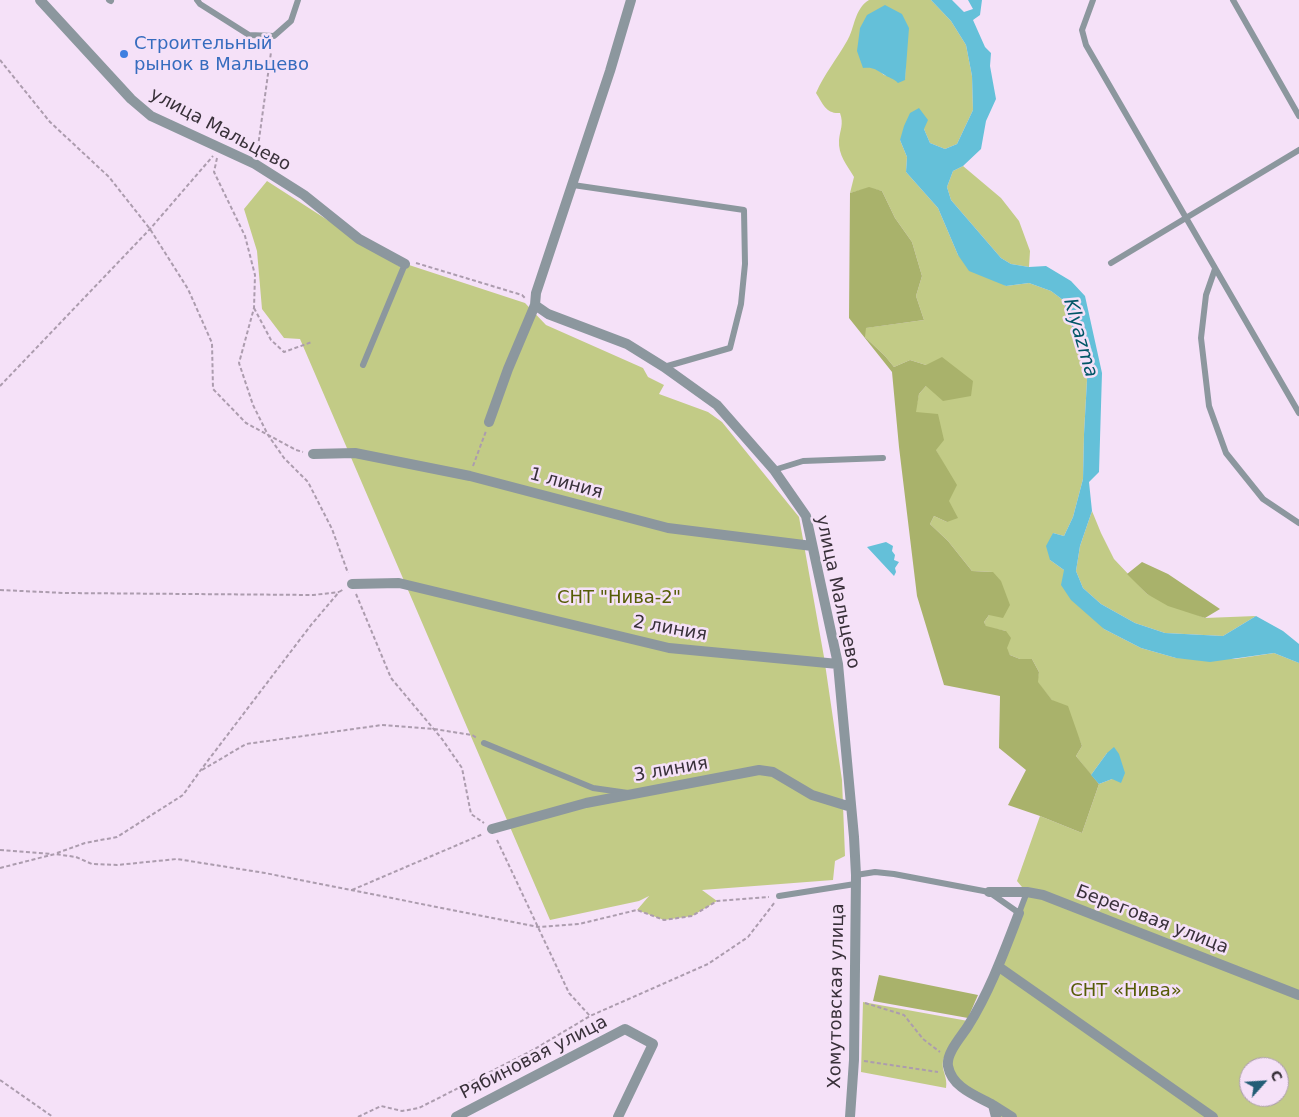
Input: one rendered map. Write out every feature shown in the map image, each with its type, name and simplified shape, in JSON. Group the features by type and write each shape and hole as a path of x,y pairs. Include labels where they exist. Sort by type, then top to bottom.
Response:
{"street":[{"name":"улица Мальцево","path":"40,0 151,116 255,164 304,196 359,238 405,264"},
{"path":"489,422 508,369 535,305 536,293 610,71 631,0"},
{"name":"улица Мальцево","path":"535,305 548,314 627,344 664,367 717,405 774,470 806,516 838,664 851,807 855,880"},
{"name":"1 линия","path":"313,454 355,453 470,476 668,528 812,546"},
{"name":"2 линия","path":"352,584 399,583 670,648 838,664"},
{"name":"3 линия","path":"492,829 586,803 631,793 759,770 773,772 812,795 851,807"},
{"name":"Хомутовская улица","path":"850,1117 854,1060 855,880"},
{"name":"Береговая улица","path":"989,892 1027,892 1043,896 1299,995"},
{"path":"1012,1117 960,1086 950,1074 948,1058 972,1020 999,967 1019,913"},
{"path":"999,967 1213,1117"},
{"name":"Рябиновая улица","path":"456,1117 625,1029 653,1044 618,1117"},
{"path":"993,1105 996,1117"}],"lane":[{"path":"197,0 200,4 249,35 274,36 291,21 298,0"},
{"path":"1093,0 1082,30 1086,45 1299,413"},
{"path":"1233,0 1299,116"},
{"path":"1111,262 1299,150"},
{"path":"573,185 744,210 744,272 741,304 730,348 664,367"},
{"path":"363,365 405,264"},
{"path":"1215,269 1206,295 1201,338 1209,406 1226,452 1263,499 1299,523"},
{"path":"774,470 802,461 882,458"},
{"path":"484,743 593,788 631,793"},
{"path":"779,896 855,880 875,872 989,892 1019,913 1027,892"}],"path":[{"path":"255,164 274,36"},
{"path":"0,60 50,122 109,177 150,229 188,289 212,343 213,389 246,423 296,450 313,454"},
{"path":"0,386 150,229 219,148"},
{"path":"219,148 214,172 245,236 255,275 254,308 239,363 253,405 268,435 284,458 308,482 332,529 352,584 391,678 434,729 462,768 472,814 492,829 569,993 590,1016"},
{"path":"405,264 418,262 522,294 535,305"},
{"path":"254,308 271,340 284,352 312,342"},
{"path":"470,476 489,422"},
{"path":"0,868 55,854 86,843 117,837 183,795 310,625 339,592 352,584"},
{"path":"0,590 65,593 303,595 339,592"},
{"path":"200,771 246,744 382,725 472,734 484,743"},
{"path":"352,891 478,838 492,829"},
{"path":"0,850 76,857 92,864 117,865 176,860 265,873 538,927 578,924 637,910 664,920 692,916 717,901 779,896"},
{"path":"358,1117 381,1106 402,1110 419,1108 533,1050 590,1016 708,964 748,937 779,896"},
{"path":"854,999 904,1015 923,1039 948,1058"},
{"path":"854,1060 950,1074"},
{"path":"0,1080 53,1117"}],"green space":[{"name":"СНТ «Нива»","path":"869,0 931,0 951,21 966,45 972,76 973,110 957,144 945,149 930,143 924,129 900,140 907,157 906,172 938,208 958,255 1006,286 1029,283 1051,291 1063,300 1085,365 1087,380 1083,479 1073,517 1064,536 1053,533 1050,560 1064,570 1104,629 1141,648 1176,658 1235,659 1274,653 1299,663 1299,1117 996,1117 993,1105 960,1087 948,1067 972,1020 1027,893 1017,881 1040,816 1082,833 1099,784 1112,779 1107,753 1091,775 1076,756 1082,746 1074,727 1037,682 1039,672 1032,659 1020,659 1010,655 1006,648 1006,631 986,627 984,622 989,615 993,572 972,571 948,541 930,524 934,516 947,522 949,501 944,465 915,412 919,394 926,386 926,365 910,360 894,367 865,337 865,328 924,320 916,296 922,276 912,242 895,218 882,191 869,188 850,193 854,177 840,150 839,140 842,124 840,113 828,110 816,93 850,36 860,8","holes":["906,52 905,80 884,75 871,67"]},
{"path":"963,166 1001,198 1019,221 1030,251 1029,267 1011,264 1001,258 951,200 947,187 953,171"},
{"name":"СНТ \"Нива-2\"","path":"267,181 405,270 409,265 525,303 546,325 643,368 648,377 664,385 659,394 708,412 722,422 799,517 824,657 842,780 845,856 835,861 833,880 702,890 717,901 692,916 664,920 637,910 649,896 639,901 550,920 300,339 284,338 262,309 257,251 244,209"},
{"path":"869,187 882,191 895,218 912,242 922,276 916,296 924,320 866,328 865,337 894,367 910,360 926,365 942,357 973,381 971,396 943,401 926,386 919,394 916,412 938,414 944,440 936,450 957,485 949,501 958,518 947,522 934,516 930,524 948,541 972,571 993,572 1001,581 1010,605 1003,618 989,615 984,622 986,626 1006,631 1011,638 1007,648 1010,655 1020,659 1032,659 1039,672 1038,682 1052,700 1068,706 1082,746 1076,756 1099,784 1082,833 1008,805 1026,770 999,748 1000,696 944,685 917,596 892,372 849,318 850,193"},
{"path":"1092,511 1114,559 1147,594 1205,618 1256,616 1223,636 1165,633 1135,623 1101,604 1083,588 1076,571 1080,546"},
{"path":"1142,562 1168,574 1220,609 1205,618 1168,606 1147,594 1127,574"},
{"path":"879,975 978,995 968,1018 873,1001"},
{"path":"863,1002 968,1021 943,1061 946,1088 861,1072"}],"water":[{"name":"Klyazma","path":"931,0 952,0 964,12 973,9 968,0 982,0 980,15 973,20 985,47 991,53 990,66 996,99 986,121 981,149 963,166 953,171 947,187 951,200 1001,258 1011,264 1029,267 1046,266 1071,281 1085,296 1102,373 1099,472 1089,482 1092,511 1080,546 1076,571 1083,588 1101,604 1135,623 1165,633 1223,636 1256,616 1283,631 1299,644 1299,663 1274,653 1210,662 1176,658 1141,648 1104,629 1071,600 1061,585 1064,570 1050,560 1046,546 1053,533 1064,536 1073,517 1083,479 1087,380 1085,365 1063,300 1051,291 1029,283 1006,286 969,271 958,255 938,208 906,172 907,157 900,140 910,113 919,108 928,120 924,129 930,143 945,149 957,144 973,110 972,76 966,45 951,21"},
{"path":"885,5 902,14 909,28 905,80 898,83 874,69 863,68 857,51 860,28 867,15"},
{"path":"886,542 893,546 894,560 899,562 895,568 894,576 867,547"},
{"path":"1114,747 1119,754 1125,773 1121,783 1112,779 1099,784 1091,775 1107,753"}],"place":[{"name":"Строительный рынок в Мальцево","path":"124,54"}]}
